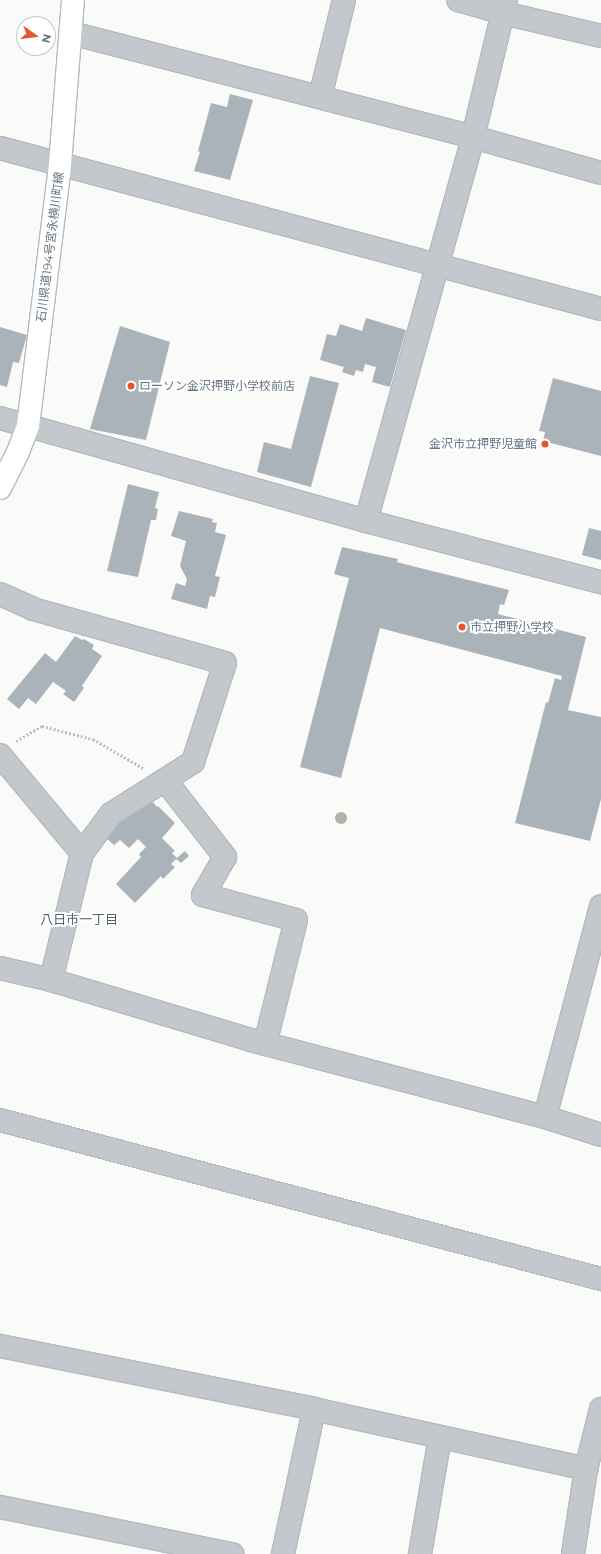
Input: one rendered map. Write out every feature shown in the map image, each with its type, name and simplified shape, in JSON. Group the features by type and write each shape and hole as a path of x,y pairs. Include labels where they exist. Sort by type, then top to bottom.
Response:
{"main road":[{"name":"石川県道194号宮永横川町線","path":"0,488 18,452 28,426 60,165 73,0"}],"street":[{"path":"320,97 344,0"},
{"path":"458,0 505,7 601,36"},
{"path":"366,521 473,137 505,7"},
{"path":"71,33 473,137 601,173"},
{"path":"0,148 601,309"},
{"path":"0,418 366,521 601,582"},
{"path":"0,594 33,609 225,663 193,762 111,814 82,853 51,980"},
{"path":"6,749 82,853"},
{"path":"165,780 225,856 203,895 296,920 265,1044"},
{"path":"545,1117 601,906"},
{"path":"0,968 51,980 265,1044 545,1117 601,1134"},
{"path":"0,1120 601,1279"},
{"path":"0,1346 314,1409 586,1469"},
{"path":"283,1554 314,1409"},
{"path":"573,1554 586,1469 601,1409"},
{"path":"420,1554 440,1437"},
{"path":"0,1507 232,1554"}],"path":[{"path":"6,749 42,726 93,739 165,780"}],"building":[{"path":"230,94 253,100 230,180 194,171 200,152 198,151 211,103 227,107"},
{"path":"366,318 406,330 390,387 372,382 376,367 365,364 363,372 356,370 354,376 342,372 344,367 320,360 327,334 336,336 340,324 362,331"},
{"name":"ローソン金沢押野小学校前店","path":"120,326 170,342 146,440 90,429"},
{"path":"0,327 27,335 19,363 13,362 7,387 0,385"},
{"path":"310,376 339,383 311,487 257,472 264,442 291,449"},
{"path":"553,378 601,391 601,456 543,441 545,432 539,431"},
{"path":"128,484 159,492 155,508 158,509 156,520 151,520 138,577 107,571"},
{"path":"179,511 213,519 212,522 217,523 215,532 226,535 215,576 220,577 215,597 210,596 207,609 171,599 176,583 185,586 187,579 180,566 186,541 171,536"},
{"path":"589,528 601,531 601,560 582,555"},
{"path":"342,547 398,559 397,562 509,590 504,605 500,604 498,614 586,637 568,710 601,717 601,799 590,841 515,823 546,702 548,703 555,678 561,680 562,676 380,628 341,778 300,767 349,578 334,574"},
{"path":"75,636 94,645 92,649 102,656 82,686 84,688 74,702 63,694 66,691 53,682 36,704 28,698 19,709 7,699 45,653 56,662"},
{"path":"146,799 150,799 175,823 162,838 175,851 172,853 177,858 185,851 189,856 181,863 176,859 171,864 175,867 163,879 161,876 135,903 116,884 141,857 139,854 146,847 138,839 129,848 120,840 114,845 103,835 127,811 131,815"}],"place":[{"name":"ローソン金沢押野小学校前店","path":"131,386"},
{"name":"金沢市立押野児童館","path":"545,444"},
{"name":"市立押野小学校","path":"462,627"}],"district":[{"name":"八日市一丁目","path":"79,919"}]}
